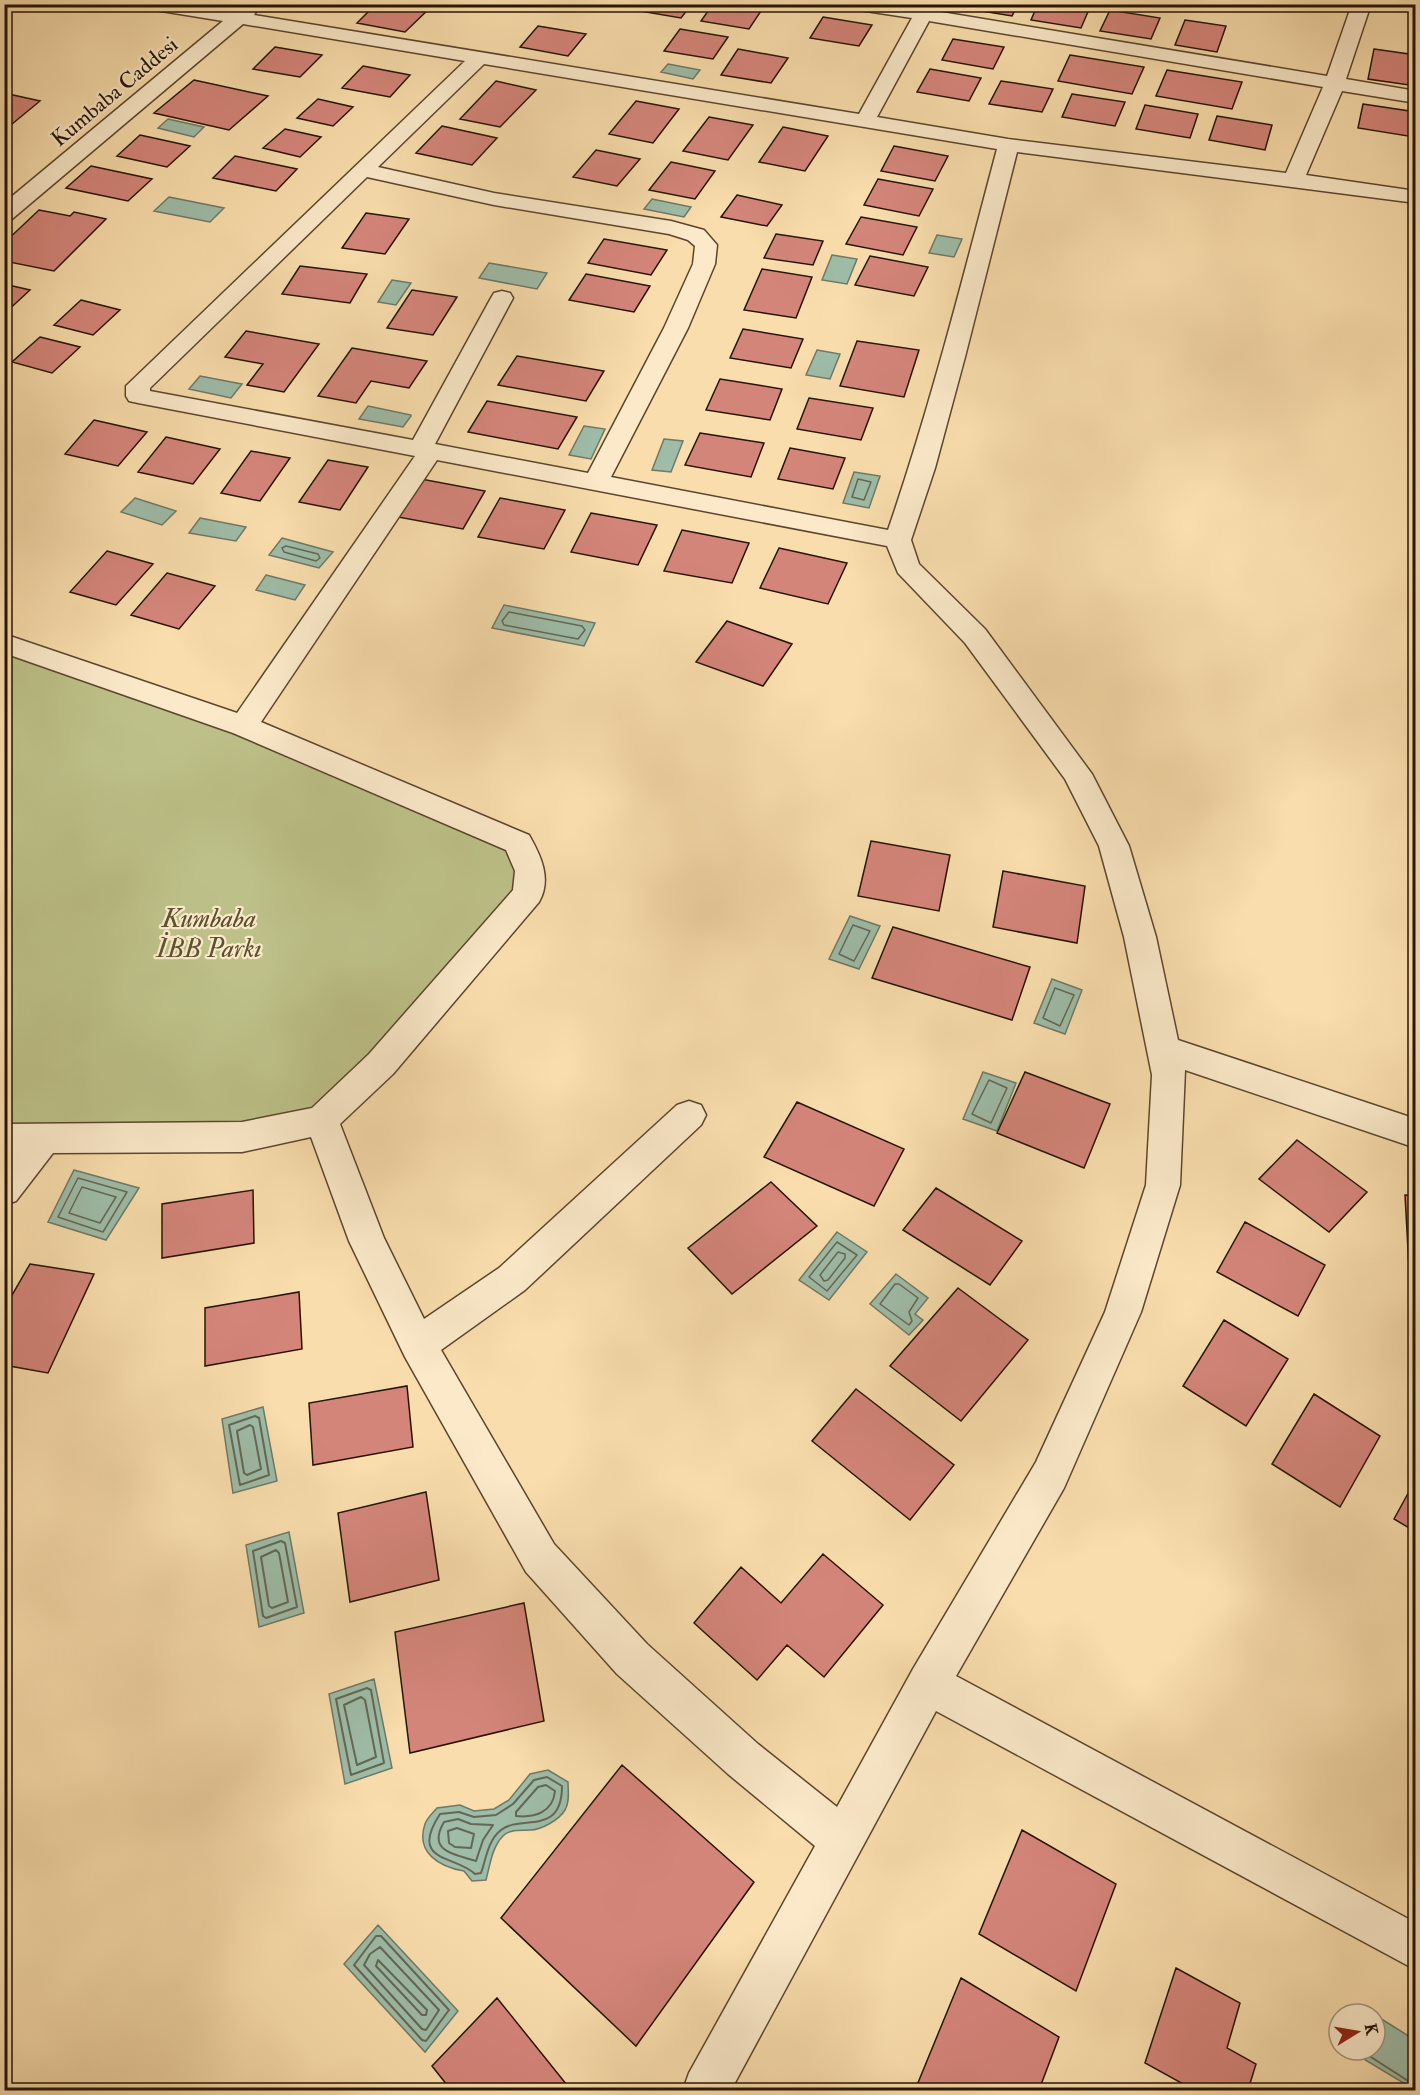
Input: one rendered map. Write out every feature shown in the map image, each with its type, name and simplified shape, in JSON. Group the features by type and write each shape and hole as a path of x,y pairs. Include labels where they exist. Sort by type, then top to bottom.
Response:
{"street":[{"path":"155,4 236,20 1008,145 1416,197"},
{"name":"Kumbaba Caddesi","path":"4,214 254,4"},
{"path":"859,4 926,10 1416,97"},
{"path":"1293,180 1335,83 1362,4"},
{"path":"865,122 926,10"},
{"path":"479,58 138,386 138,396 898,540"},
{"path":"706,2091 928,1684 1050,1475 1123,1312 1163,1185 1169,1075 1140,937 1114,846 1077,774 975,636 908,567 898,540 922,468 953,357 1008,145"},
{"path":"364,170 494,199 671,228 696,235 706,245 704,264 676,328 596,482"},
{"path":"243,726 425,450 502,298"},
{"path":"4,643 243,726 518,843 530,871 528,894 381,1064 322,1120 242,1137 4,1139"},
{"path":"1164,1049 1416,1134"},
{"path":"418,1345 512,1279 689,1115"},
{"path":"322,1120 367,1240 418,1345 540,1558 632,1659 743,1759 843,1840"},
{"path":"4,1190 44,1139"},
{"path":"928,1684 1416,1948"}],"green space":[{"name":"Kumbaba İBB Parkı","path":"5,643 518,843 530,871 322,1120 5,1139"}],"water":[{"path":"668,64 700,70 693,79 661,72"},
{"path":"168,119 204,127 194,137 158,128"},
{"path":"169,197 224,208 210,222 154,211"},
{"path":"652,199 691,207 684,217 644,209"},
{"path":"937,235 962,239 954,257 929,253"},
{"path":"832,255 857,259 847,284 822,280"},
{"path":"489,263 547,273 537,289 479,278"},
{"path":"392,280 411,283 396,305 378,302"},
{"path":"817,350 840,354 830,379 806,375"},
{"path":"200,376 242,384 231,398 189,389"},
{"path":"368,406 411,416 403,427 359,419"},
{"path":"584,426 605,429 591,459 569,455"},
{"path":"664,439 683,441 671,472 652,470"},
{"path":"854,472 880,476 869,508 843,503"},
{"path":"135,498 176,511 162,525 121,512"},
{"path":"200,518 246,527 236,541 189,533"},
{"path":"282,538 333,552 319,568 269,555"},
{"path":"266,575 305,585 295,600 256,590"},
{"path":"504,605 595,623 584,646 492,628"},
{"path":"850,916 880,926 859,969 829,959"},
{"path":"1052,979 1082,990 1065,1034 1034,1023"},
{"path":"983,1072 1016,1083 997,1131 963,1119"},
{"path":"74,1170 139,1188 106,1240 48,1222"},
{"path":"837,1232 867,1252 829,1300 799,1280"},
{"path":"896,1274 928,1298 915,1314 923,1320 909,1335 870,1304"},
{"path":"263,1407 277,1481 233,1493 222,1419"},
{"path":"289,1532 304,1613 259,1627 246,1545"},
{"path":"374,1679 392,1768 345,1784 329,1694"},
{"path":"548,1770 568,1782 567,1807 559,1817 544,1826 534,1830 512,1831 503,1836 494,1851 486,1880 472,1881 464,1871 438,1862 427,1851 423,1834 425,1824 437,1808 460,1805 474,1811 494,1809 509,1800 530,1774"},
{"path":"378,1925 458,2011 425,2052 344,1964"},
{"path":"1387,2022 1415,2040 1415,2090 1369,2062 1387,2062"}],"building":[{"path":"376,4 434,4 405,32 357,23"},
{"path":"638,4 692,4 681,18 634,10"},
{"path":"713,4 740,4 763,8 749,29 701,21"},
{"path":"965,4 1018,4 1012,16 963,8"},
{"path":"1038,4 1071,4 1090,7 1081,28 1031,20"},
{"path":"1110,10 1160,18 1151,39 1100,31"},
{"path":"823,17 872,25 859,46 810,38"},
{"path":"1185,20 1226,26 1217,52 1175,45"},
{"path":"538,26 586,34 568,56 520,47"},
{"path":"680,29 728,37 713,59 664,51"},
{"path":"953,39 1004,47 993,69 942,60"},
{"path":"275,47 322,55 300,77 253,69"},
{"path":"738,49 788,58 771,83 721,75"},
{"path":"1374,49 1416,55 1416,86 1368,79"},
{"path":"1070,55 1144,67 1132,94 1058,81"},
{"path":"363,66 410,75 390,97 342,88"},
{"path":"930,69 981,78 969,101 917,92"},
{"path":"1167,70 1242,82 1232,109 1156,96"},
{"path":"194,80 268,96 229,130 154,113"},
{"path":"496,81 536,90 500,127 460,119"},
{"path":"1001,81 1053,89 1042,112 989,104"},
{"path":"4,93 40,101 12,124 4,123"},
{"path":"1072,94 1125,102 1115,126 1062,117"},
{"path":"318,99 353,107 333,126 297,118"},
{"path":"636,101 679,109 653,143 609,134"},
{"path":"1363,104 1416,112 1414,137 1358,128"},
{"path":"1145,105 1198,114 1190,138 1136,129"},
{"path":"1217,116 1272,125 1265,150 1209,140"},
{"path":"709,117 753,125 728,160 683,151"},
{"path":"442,126 497,138 472,165 416,153"},
{"path":"783,127 828,136 805,171 759,162"},
{"path":"285,129 321,137 300,157 263,148"},
{"path":"140,135 190,146 167,167 117,156"},
{"path":"894,146 948,156 935,181 881,171"},
{"path":"596,150 640,159 617,186 573,177"},
{"path":"235,156 297,169 276,191 213,178"},
{"path":"671,162 715,171 695,199 649,190"},
{"path":"91,166 152,179 128,201 66,188"},
{"path":"878,179 933,189 919,216 864,205"},
{"path":"737,195 782,205 767,226 721,217"},
{"path":"39,210 70,216 74,212 106,219 54,271 4,261 4,243"},
{"path":"366,213 409,219 385,254 342,248"},
{"path":"861,217 917,227 903,255 846,244"},
{"path":"776,234 823,241 813,265 764,258"},
{"path":"604,239 667,250 651,275 588,263"},
{"path":"870,256 928,267 914,296 855,285"},
{"path":"300,266 367,274 350,303 282,294"},
{"path":"762,269 812,277 796,318 744,310"},
{"path":"586,274 650,286 634,312 569,300"},
{"path":"4,284 30,290 4,314"},
{"path":"412,290 457,297 433,335 387,328"},
{"path":"81,300 120,310 93,335 54,325"},
{"path":"743,329 803,339 791,368 730,358"},
{"path":"246,331 319,344 284,392 247,385 263,364 225,357"},
{"path":"40,337 80,347 52,373 12,362"},
{"path":"857,341 919,350 904,397 840,386"},
{"path":"352,348 427,361 409,388 371,381 356,403 318,396"},
{"path":"517,356 604,371 586,401 498,385"},
{"path":"720,379 782,389 770,420 706,410"},
{"path":"809,398 873,408 861,440 797,429"},
{"path":"487,401 577,417 558,449 468,432"},
{"path":"94,420 147,432 118,466 65,454"},
{"path":"700,433 764,443 751,477 685,465"},
{"path":"166,437 220,449 193,484 138,472"},
{"path":"790,448 845,458 833,489 778,479"},
{"path":"251,451 290,458 260,501 221,493"},
{"path":"328,460 368,467 340,510 299,502"},
{"path":"421,479 485,491 463,529 398,517"},
{"path":"500,498 565,510 544,549 478,537"},
{"path":"591,513 657,525 638,565 571,552"},
{"path":"682,530 749,543 732,583 664,571"},
{"path":"779,548 847,563 828,604 760,588"},
{"path":"107,551 153,564 116,605 70,592"},
{"path":"167,573 215,586 179,629 131,615"},
{"path":"727,621 792,644 763,686 696,662"},
{"path":"871,841 950,855 939,911 858,896"},
{"path":"1003,871 1085,886 1077,943 993,927"},
{"path":"893,927 1030,967 1012,1020 872,978"},
{"path":"1025,1072 1110,1104 1084,1168 997,1133"},
{"path":"797,1102 904,1149 874,1206 764,1157"},
{"path":"1297,1140 1367,1192 1329,1232 1259,1179"},
{"path":"771,1182 817,1226 732,1294 688,1248"},
{"path":"936,1188 1022,1241 990,1285 903,1230"},
{"path":"253,1190 254,1243 162,1258 162,1204"},
{"path":"1405,1195 1416,1196 1416,1269 1409,1268"},
{"path":"1245,1222 1325,1265 1298,1316 1217,1272"},
{"path":"30,1264 94,1274 48,1373 4,1365 4,1309"},
{"path":"958,1288 1028,1340 961,1421 890,1366"},
{"path":"299,1292 302,1349 205,1366 205,1308"},
{"path":"1224,1320 1288,1359 1246,1426 1183,1386"},
{"path":"407,1386 413,1447 313,1465 309,1403"},
{"path":"856,1389 954,1465 910,1520 812,1441"},
{"path":"1314,1394 1380,1436 1340,1507 1272,1464"},
{"path":"1416,1479 1416,1532 1394,1519"},
{"path":"426,1492 439,1580 350,1602 338,1513"},
{"path":"823,1554 883,1605 824,1677 787,1645 757,1680 694,1623 741,1567 781,1603"},
{"path":"524,1603 544,1721 410,1753 395,1632"},
{"path":"622,1765 754,1882 636,2046 501,1918"},
{"path":"1022,1830 1116,1884 1076,1991 979,1934"},
{"path":"1176,1968 1240,2003 1227,2048 1256,2064 1248,2090 1194,2090 1145,2063"},
{"path":"961,1978 1059,2037 1039,2090 915,2090"},
{"path":"497,1998 571,2090 451,2090 432,2066"}]}
